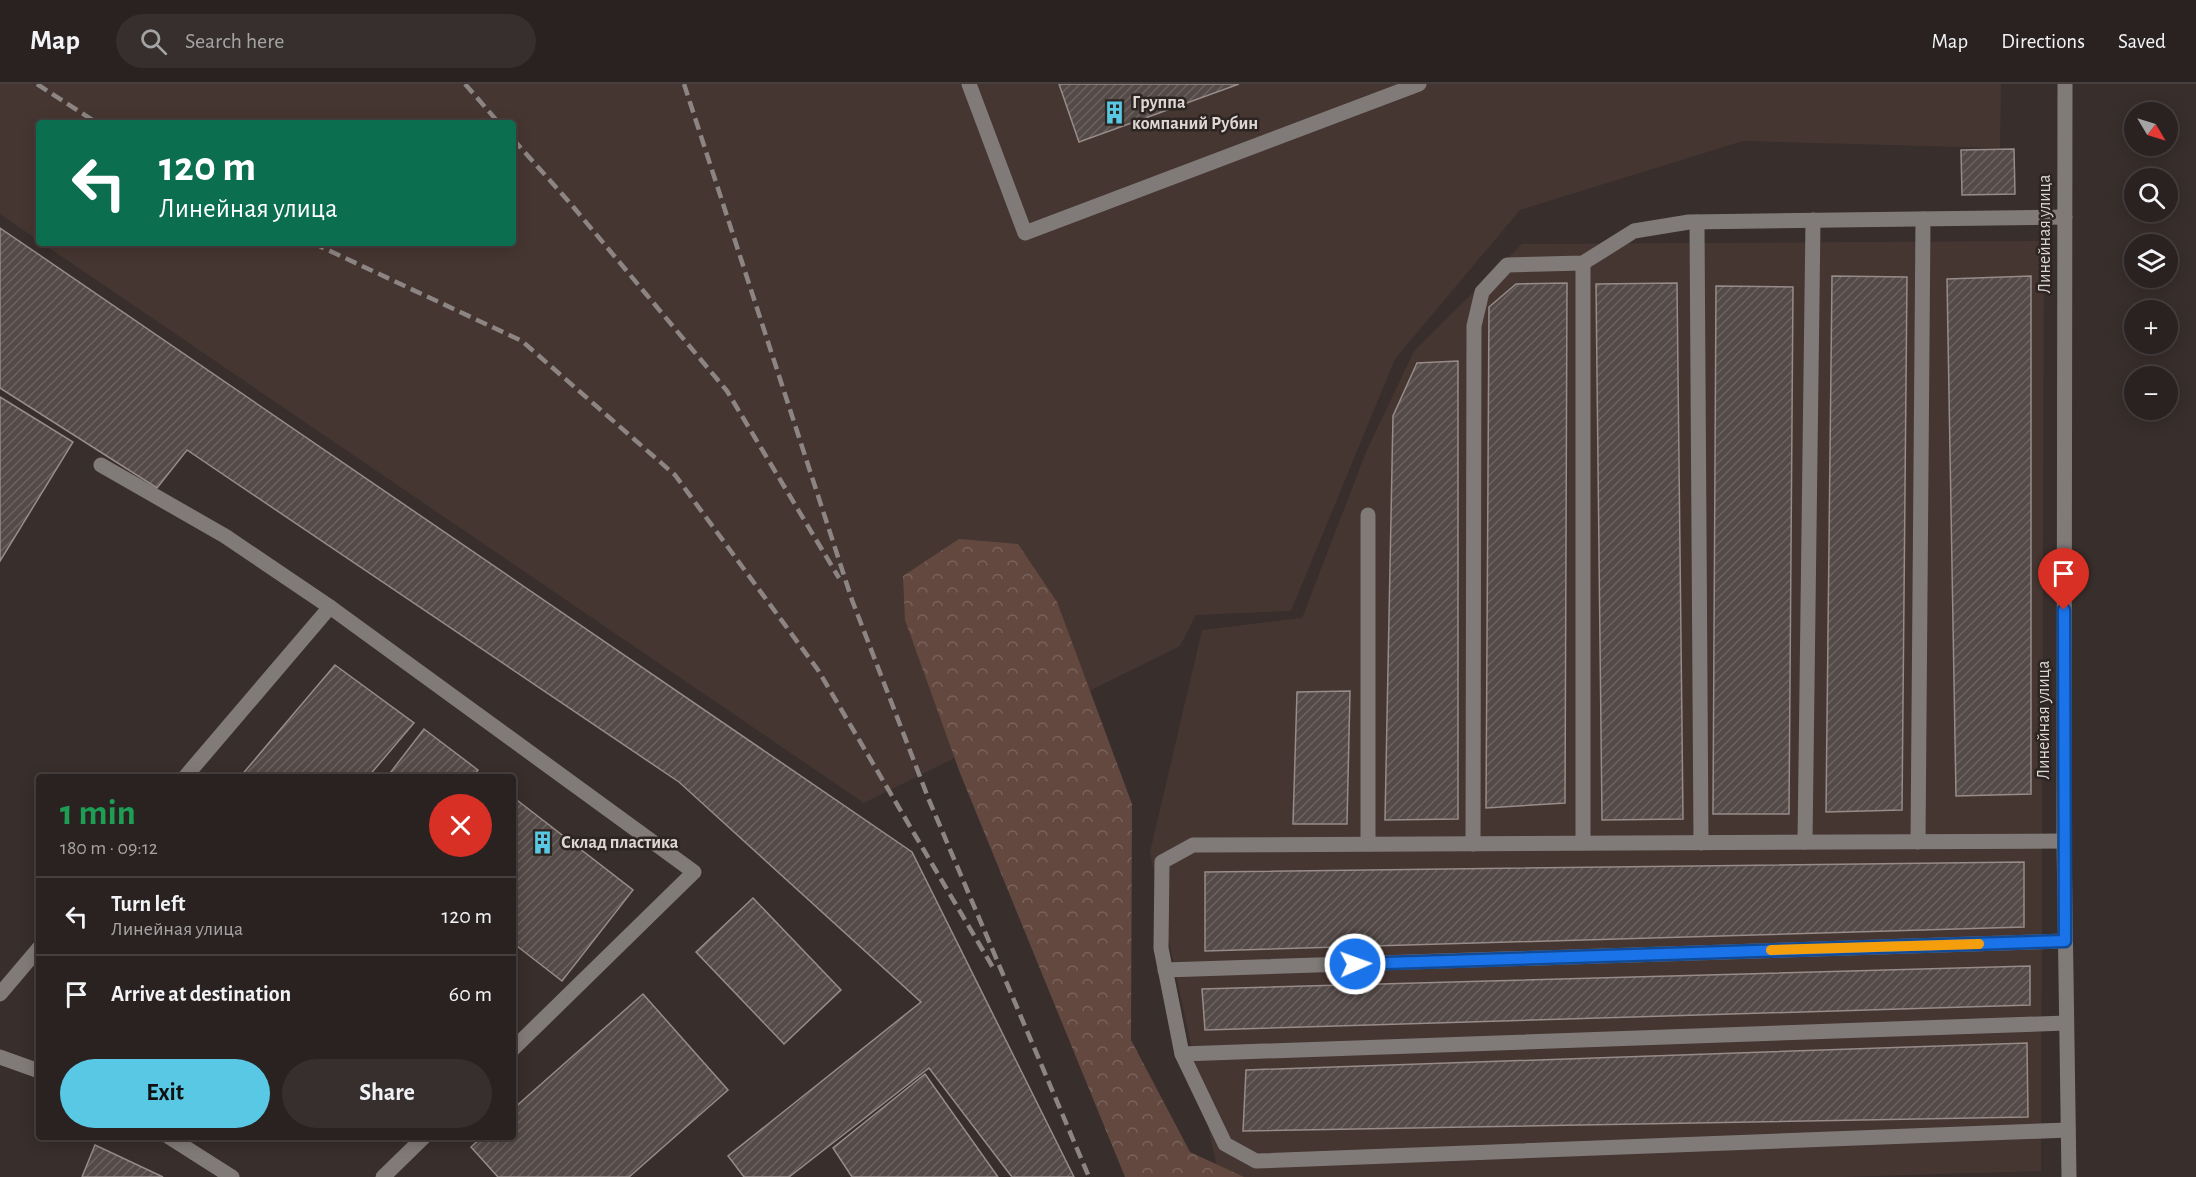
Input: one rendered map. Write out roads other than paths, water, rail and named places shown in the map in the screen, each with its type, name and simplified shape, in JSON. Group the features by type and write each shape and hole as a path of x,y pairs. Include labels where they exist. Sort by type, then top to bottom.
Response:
{"street":[{"path":"969,84 1025,233 1419,84"},
{"name":"Линейная улица","path":"2065,84 2064,841 2069,1177"},
{"path":"1473,844 1474,326 1482,292 1507,265 1583,263 1634,231 1697,222 2065,217"},
{"path":"1918,842 1923,219"},
{"path":"1805,842 1813,220"},
{"path":"1697,222 1701,843"},
{"path":"1583,263 1583,843"},
{"path":"101,465 225,536 330,607 694,872 516,1046"},
{"path":"1368,515 1368,844"},
{"path":"188,774 330,607"},
{"path":"2064,841 1193,845 1162,862 1161,948 1182,1054 1225,1144 1256,1161 2068,1131"},
{"path":"1165,970 2065,941"},
{"path":"0,994 36,952"},
{"path":"1182,1054 2067,1023"},
{"path":"0,1057 36,1070"},
{"path":"174,1140 232,1177"},
{"path":"383,1177 421,1140"}],"railway":[{"path":"37,84 92,120"},
{"path":"465,84 496,120"},
{"path":"684,84 852,600 929,800 1089,1177"},
{"path":"516,142 570,203 727,391 839,578"},
{"path":"319,246 522,341 675,475 818,670 995,971"}],"place":[{"name":"Группа компаний Рубин","path":"1114,113"},
{"name":"Склад пластика","path":"543,843"}]}
